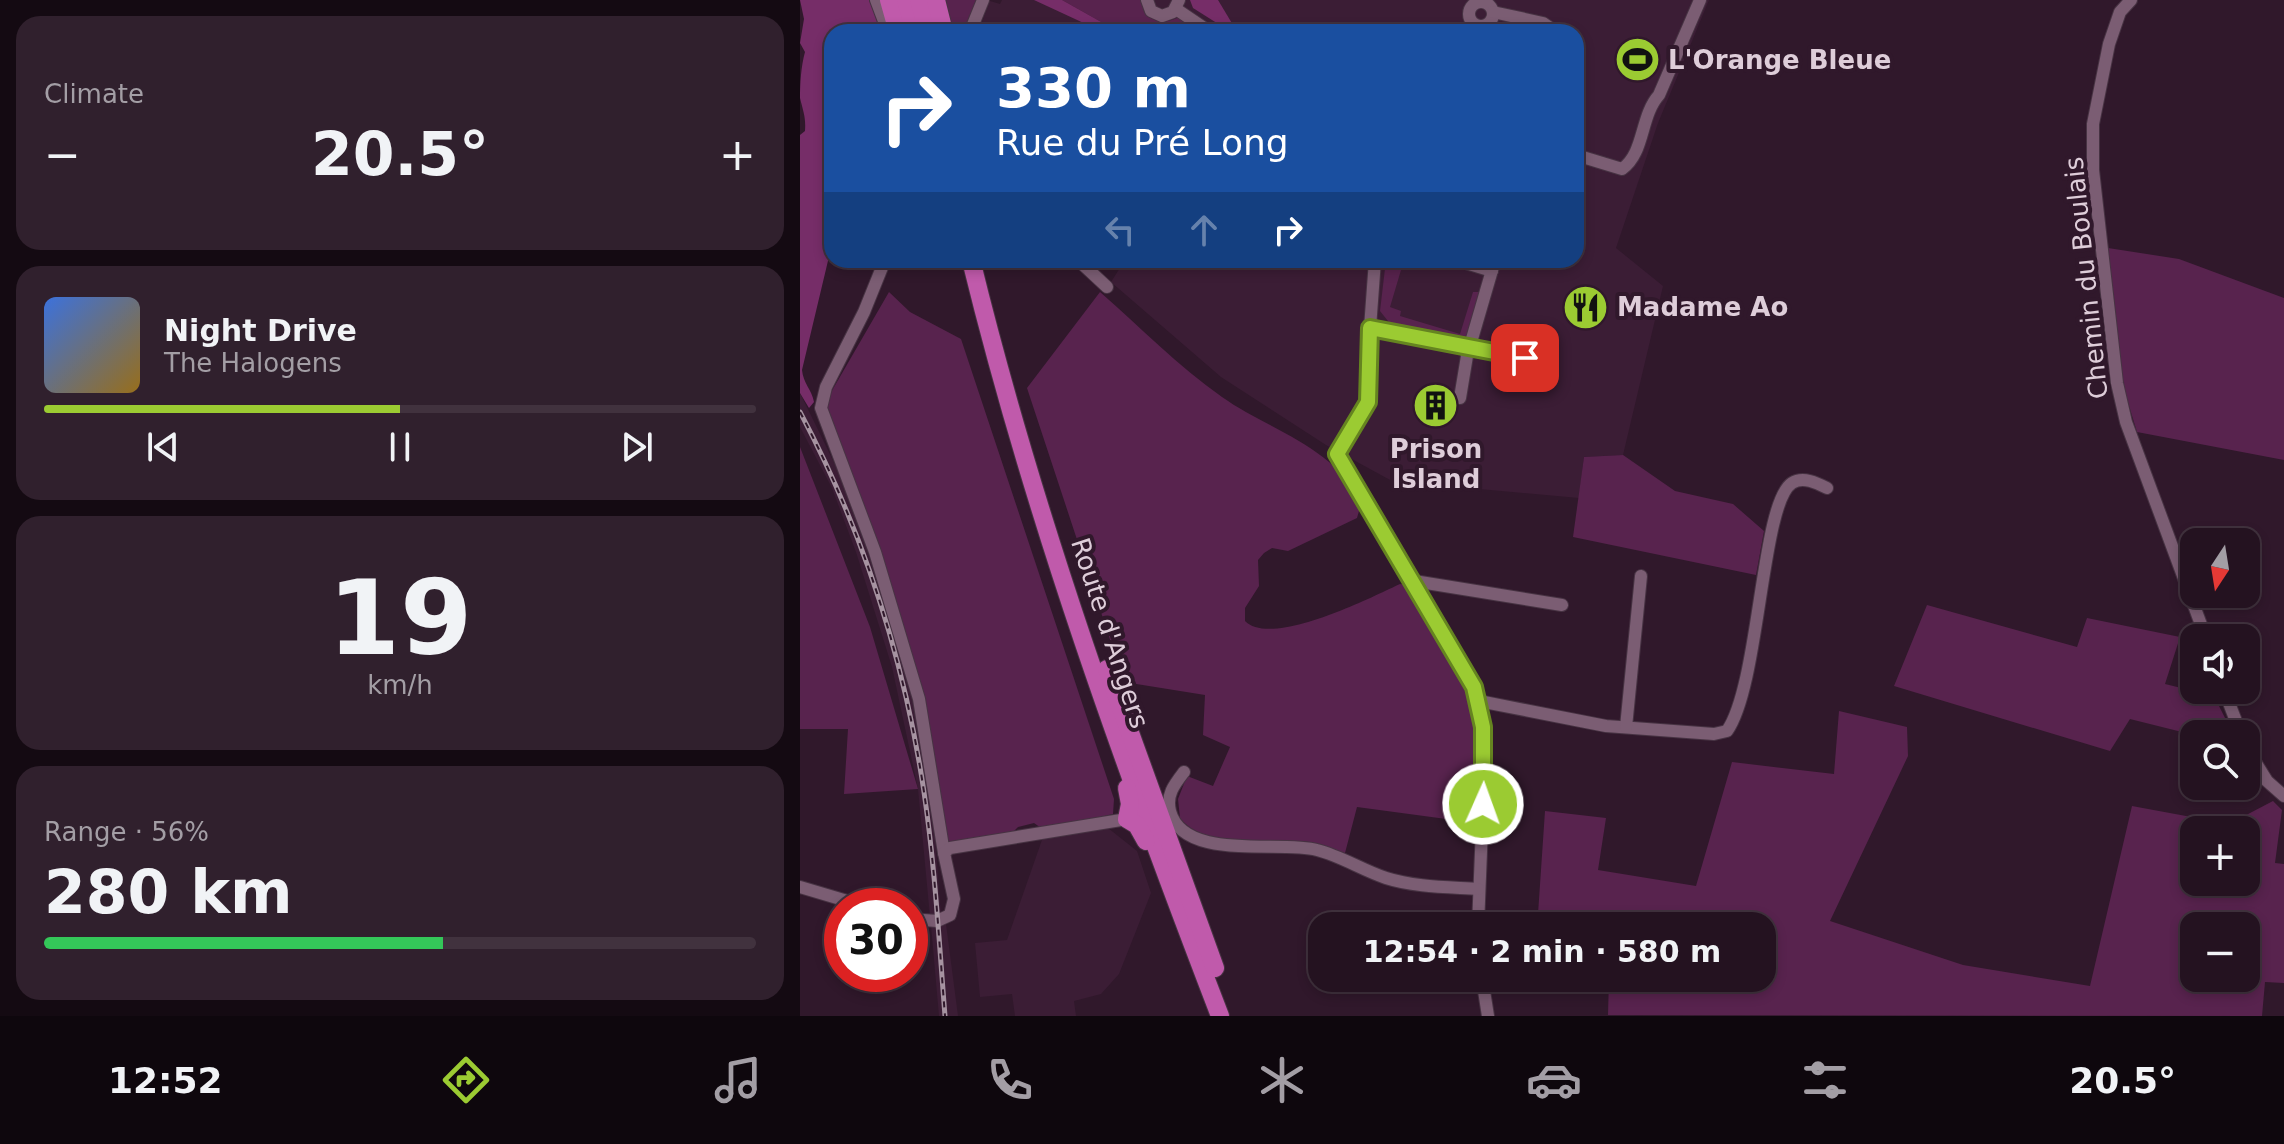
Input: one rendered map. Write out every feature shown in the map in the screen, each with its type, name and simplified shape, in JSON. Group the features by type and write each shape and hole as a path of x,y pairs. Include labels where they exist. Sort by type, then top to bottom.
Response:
{"highway":[{"path":"889,0 896,24"},
{"path":"906,0 913,24"},
{"path":"919,0 926,24"},
{"path":"936,0 942,24"},
{"path":"965,268 982,332 991,343"},
{"name":"Route d'Angers","path":"983,268 991,343 1122,754 1220,1016"},
{"name":"Route d'Angers","path":"984,268 1024,414 1089,618 1232,1016"},
{"path":"1122,754 1130,804 1127,819 1143,833 1167,896 1177,905"}],"street":[{"path":"876,0 885,24"},
{"path":"973,24 983,0"},
{"path":"1147,0 1149,8 1158,15 1170,15 1178,5 1201,24"},
{"path":"1584,157 1622,169 1631,163 1651,104 1659,95 1700,0"},
{"name":"Chemin du Boulais","path":"2131,0 2120,12 2109,44 2093,124 2093,170 2117,383 2126,422 2201,624"},
{"path":"1473,24 1469,11 1480,1 1493,12 1544,24"},
{"path":"1487,24 1493,12"},
{"path":"882,268 864,312 826,387 821,408 875,552 916,686 954,899 950,915 937,921 928,920"},
{"path":"1087,268 1107,287"},
{"path":"1374,268 1368,402 1337,452 1339,462 1369,503 1428,605 1479,701 1485,752 1478,912"},
{"path":"1460,398 1470,346 1492,268"},
{"path":"1370,328 1543,363"},
{"path":"1479,701 1626,727 1714,734 1727,731 1744,697 1772,531 1785,491 1790,484 1804,480 1827,488"},
{"path":"1626,727 1641,576"},
{"path":"1414,581 1562,605"},
{"path":"1428,605 1454,588"},
{"path":"2260,770 2267,781 2284,796"},
{"path":"1184,772 1169,796 1175,824 1186,833 1247,849 1309,848 1396,881 1478,889"},
{"path":"944,853 965,843 1127,819"},
{"path":"800,887 824,894"},
{"path":"1484,992 1488,1016"}],"shaded area":[{"path":"800,0 869,0 880,24 824,24 826,268 802,370 814,402 809,408 800,393 800,135 805,131 805,126 800,98 805,52 800,43 804,19"},
{"path":"940,0 978,0 968,24 945,24"},
{"path":"1002,0 1709,0 1658,123 1616,248 1663,286 1623,455 1584,457 1579,498 1392,481 1326,445 1221,377 1111,282 1120,268 1584,268 1584,24 981,24 990,1 1000,4"},
{"path":"1034,0 1062,0 1105,24 1086,24"},
{"path":"1062,0 1143,0 1147,13 1155,20 1179,17 1189,24 1105,24"},
{"path":"1190,0 1218,0 1232,24 1218,24 1193,8"},
{"path":"2108,248 2179,259 2284,298 2284,460 2137,432 2123,386"},
{"path":"1385,268 1401,270 1390,307 1401,311 1400,316 1460,334 1473,292 1482,292 1468,337 1459,340 1392,326 1380,311"},
{"path":"889,292 910,312 961,339 1114,799 1113,814 1044,830 1034,823 1018,827 1010,835 946,845 937,773 827,410 830,394"},
{"path":"1100,292 1206,385 1319,454 1350,485 1361,504 1357,518 1288,551 1272,548 1258,560 1259,586 1245,608 1245,621 1258,628 1298,625 1345,609 1400,584 1408,585 1453,658 1473,705 1479,749 1476,823 1357,807 1345,853 1302,841 1220,839 1204,835 1180,818 1178,799 1187,776 1213,786 1230,747 1203,735 1205,695 1124,682 1027,388"},
{"path":"800,393 845,485 888,603 915,706 933,810 941,916 930,917 918,789 892,667 856,552 832,488 800,427"},
{"path":"800,447 870,627 918,789 844,794 848,729 800,729"},
{"path":"1623,455 1675,491 1733,504 1764,531 1756,575 1573,537 1584,457"},
{"path":"1927,605 2077,647 2087,618 2180,637 2165,684 2180,688 2180,704 2218,704 2226,720 2180,720 2180,732 2130,719 2110,751 1894,686"},
{"path":"1839,711 1907,727 1908,756 1830,921 1963,965 2090,986 2132,806 2186,816 2180,816 2180,896 2260,896 2260,816 2244,816 2273,801 2282,810 2275,863 2284,864 2284,983 2265,982 2262,1016 1608,1015 1609,992 1776,992 1776,912 1538,912 1545,811 1606,818 1598,870 1696,886 1732,762 1834,774"},
{"path":"1108,828 1137,851 1151,893 1119,974 1101,994 1074,1001 1076,1016 1015,1016 1012,994 980,997 975,943 1007,940 1043,837"},
{"path":"946,924 958,1016 939,1016 931,925"}],"railway":[{"path":"800,412 823,457 862,549 893,644 905,693 928,820 945,1016"}],"place":[{"name":"L'Orange Bleue","path":"1637,60"},
{"name":"Madame Ao","path":"1586,307"},
{"name":"Prison Island","path":"1436,406"}],"route":[{"path":"1483,804 1485,752 1479,701 1474,687 1369,503 1339,462 1337,454 1362,417 1368,402 1370,328 1525,358"}]}
